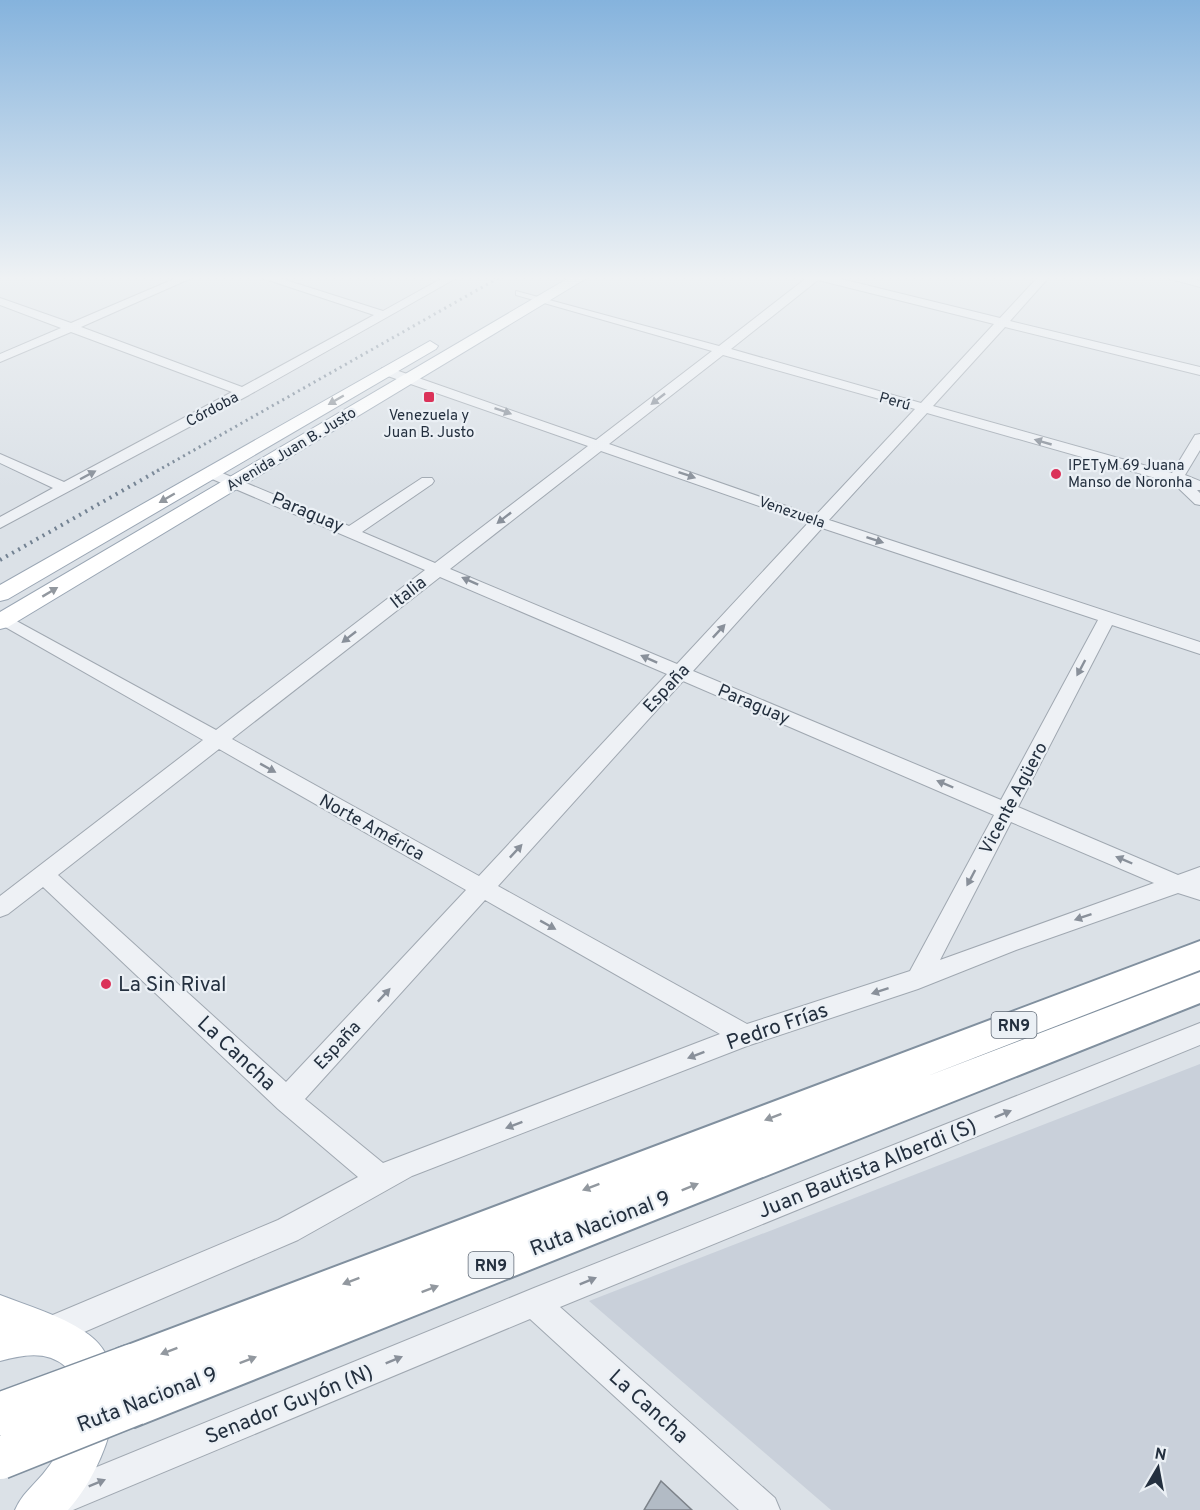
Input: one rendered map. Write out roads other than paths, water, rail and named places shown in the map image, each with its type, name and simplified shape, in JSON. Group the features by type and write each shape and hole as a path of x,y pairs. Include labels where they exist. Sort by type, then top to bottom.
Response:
{"highway":[{"name":"Ruta Nacional 9","path":"0,1458 134,1384 1200,954"},
{"name":"Ruta Nacional 9","path":"0,1414 134,1384 1200,987"}],"main road":[{"name":"Avenida Juan B. Justo","path":"0,594 429,346"},
{"name":"Avenida Juan B. Justo","path":"2,620 463,346"},
{"path":"0,1314 45,1334 63,1339 78,1350 88,1366 94,1386 95,1409 89,1434 79,1459 63,1484 41,1508"},
{"path":"0,1341 18,1335 45,1334"}],"street":[{"path":"0,358 27,346"},
{"path":"124,346 244,392"},
{"name":"Córdoba","path":"0,523 327,346"},
{"name":"Perú","path":"708,346 1200,486"},
{"name":"Italia","path":"0,908 726,346"},
{"name":"España","path":"287,1100 981,346"},
{"path":"1096,346 1200,371"},
{"name":"Venezuela","path":"386,371 819,522 1200,648"},
{"path":"1200,438 1178,475 1178,480 1200,501"},
{"path":"0,458 64,488"},
{"name":"Paraguay","path":"210,473 352,531 680,673 1007,810 1193,884"},
{"path":"352,531 428,481"},
{"name":"Vicente Agüero","path":"918,979 1108,616"},
{"name":"Norte América","path":"2,620 745,1036"},
{"name":"La Cancha","path":"43,874 287,1100 381,1179"},
{"name":"Pedro Frías","path":"381,1179 404,1167 745,1036 918,979 1008,943 1193,884"},
{"name":"Juan Bautista Alberdi (S)","path":"534,1303 1200,1034"},
{"path":"45,1334 288,1230 381,1179"},
{"name":"La Cancha","path":"534,1303 763,1510"},
{"name":"Senador Guyón (N)","path":"41,1508 534,1303"}],"railway":[{"path":"157,471 377,346"},
{"path":"0,560 159,470"}],"place":[{"name":"Venezuela y Juan B. Justo","path":"429,397"},
{"name":"IPETyM 69 Juana Manso de Noronha","path":"1056,474"},
{"name":"La Sin Rival","path":"106,984"}]}
